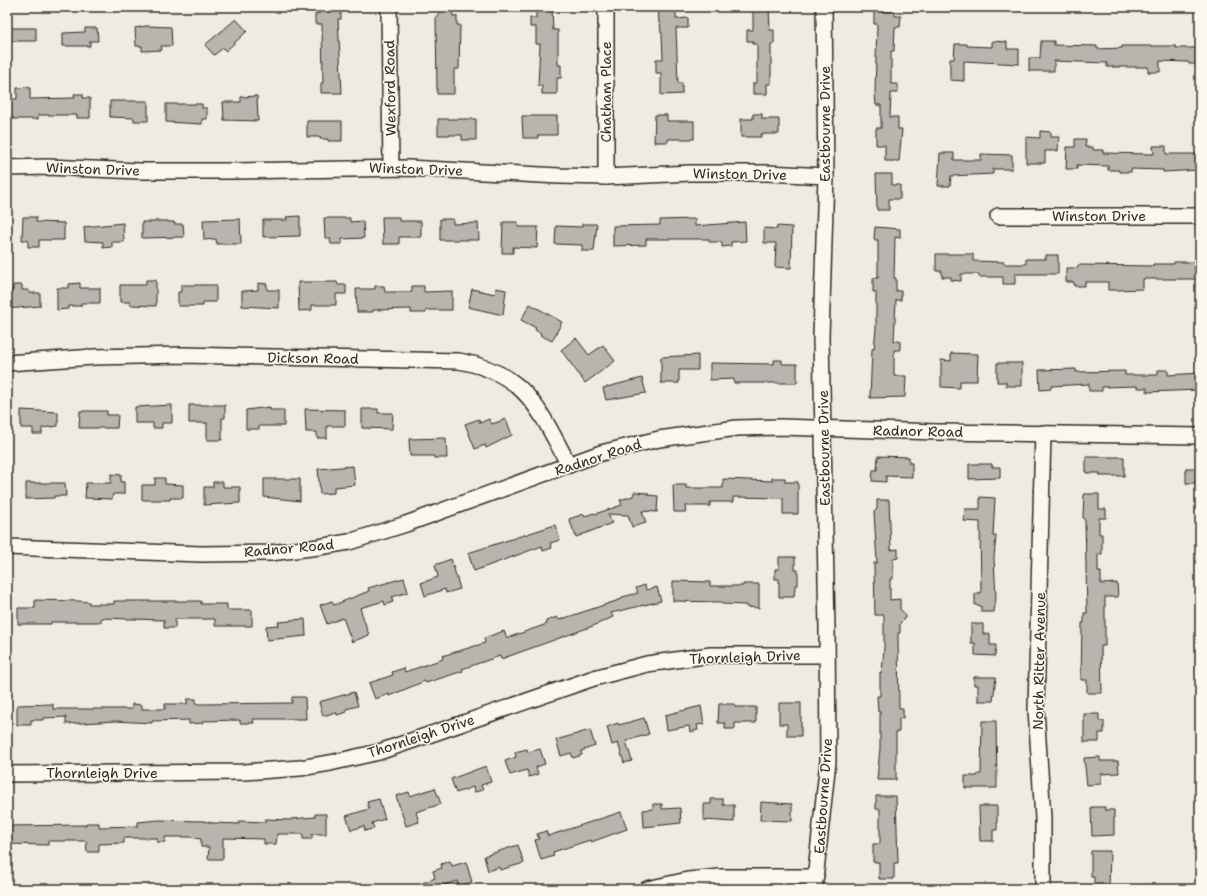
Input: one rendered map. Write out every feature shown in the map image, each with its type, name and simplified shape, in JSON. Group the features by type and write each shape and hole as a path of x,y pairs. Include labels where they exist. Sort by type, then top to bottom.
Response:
{"street":[{"name":"Wexford Road","path":"389,7 391,168"},
{"name":"Chatham Place","path":"606,7 606,177"},
{"name":"Eastbourne Drive","path":"815,883 828,771 821,337 826,176 824,7"},
{"name":"Winston Drive","path":"7,168 230,171 391,168 606,177 691,173 767,173 826,176"},
{"name":"Winston Drive","path":"998,216 1200,216"},
{"name":"Dickson Road","path":"7,363 94,357 183,355 459,361 474,363 494,370 512,380 529,395 542,415 569,465"},
{"name":"Radnor Road","path":"7,547 201,554 270,553 304,550 368,537 601,453 644,442 700,432 752,428 823,428 1200,436"},
{"name":"North Ritter Avenue","path":"1042,433 1036,709 1043,818 1043,889"},
{"name":"Thornleigh Drive","path":"7,774 244,772 300,768 379,752 594,678 647,664 711,655 827,655"},
{"path":"647,889 688,880 720,877 815,883"}],"building":[{"path":"320,7 341,7 341,19 338,19 342,93 321,93 321,83 323,83 322,24 315,24 315,14 320,13"},
{"path":"439,7 452,7 453,16 457,16 457,25 460,25 459,69 454,69 454,94 437,94 436,16 439,16"},
{"path":"536,7 552,7 553,30 558,30 558,65 561,65 561,78 557,78 557,94 542,94 542,86 538,86 540,44 536,44 536,27 530,27 530,18 536,18"},
{"path":"658,7 676,7 676,19 688,18 688,28 676,28 678,83 682,83 682,94 661,95 661,73 656,73 656,59 663,59 662,33 660,22 659,23"},
{"path":"753,7 769,7 770,30 774,30 774,44 771,44 771,84 767,84 767,94 753,94 753,83 757,83 757,44 752,44 753,41 747,41 747,30 753,30"},
{"path":"874,11 895,11 895,16 901,16 900,27 895,27 894,51 891,51 891,84 898,84 898,93 891,93 890,117 898,117 898,129 902,129 899,161 885,161 885,145 876,145 876,128 881,128 881,105 876,105 875,93 877,24 874,24"},
{"path":"236,19 247,31 226,51 223,48 214,55 205,45"},
{"path":"146,26 171,27 172,46 161,46 162,50 142,51 142,46 136,46 135,28"},
{"path":"7,28 36,28 36,41 7,41"},
{"path":"85,28 97,28 98,41 90,41 90,46 63,46 63,33 85,32"},
{"path":"992,41 1007,42 1007,49 1019,49 1019,64 964,61 964,81 950,80 950,59 954,59 955,44 992,47"},
{"path":"1041,41 1054,41 1054,45 1097,46 1097,49 1122,48 1122,46 1176,46 1176,48 1200,48 1200,64 1160,61 1160,72 1148,72 1148,67 1107,67 1107,63 1054,61 1054,71 1029,71 1029,58 1040,58"},
{"path":"30,87 30,99 75,98 74,94 83,94 83,98 90,98 90,118 77,118 77,115 38,115 38,119 13,119 13,117 7,117 7,99 17,99 17,88"},
{"path":"257,96 258,121 224,120 223,102 241,102 241,97"},
{"path":"110,101 148,101 148,121 134,121 134,118 110,117"},
{"path":"166,104 202,104 202,108 207,108 207,119 202,119 202,124 166,122"},
{"path":"753,114 762,114 762,119 779,119 779,134 761,134 761,137 741,137 741,119 753,119"},
{"path":"655,115 667,115 667,121 694,121 694,139 668,139 668,142 654,142"},
{"path":"522,116 557,116 557,135 538,135 538,138 523,138"},
{"path":"438,119 476,119 476,140 462,140 462,135 438,135"},
{"path":"307,121 342,121 342,141 328,141 328,139 320,139 320,137 307,137"},
{"path":"1040,131 1051,132 1051,137 1059,137 1058,151 1045,151 1045,163 1026,163 1026,137 1040,138"},
{"path":"1075,139 1086,139 1085,147 1093,147 1093,150 1103,150 1103,153 1154,154 1153,146 1166,146 1166,154 1200,154 1200,170 1163,172 1163,170 1131,169 1131,172 1119,172 1119,170 1108,170 1108,166 1077,165 1077,169 1066,169 1067,147 1075,147"},
{"path":"940,153 954,153 954,160 981,160 981,154 1012,155 1012,169 993,169 993,174 951,176 950,186 938,186"},
{"path":"876,174 892,174 892,185 900,185 900,199 889,199 889,210 877,210"},
{"path":"300,216 300,236 263,237 263,220 287,220 286,217"},
{"path":"23,217 36,217 36,222 64,223 64,240 39,240 39,247 28,247 28,240 22,240"},
{"path":"382,217 399,217 399,221 421,221 421,237 399,237 399,244 383,244"},
{"path":"324,218 350,218 350,222 363,221 364,238 342,239 342,244 331,244 330,238 325,238"},
{"path":"240,219 241,244 217,244 216,239 204,240 203,220"},
{"path":"440,219 453,219 453,224 478,223 479,240 440,240"},
{"path":"695,219 695,226 745,222 746,241 731,242 731,246 722,247 722,242 709,242 709,239 646,239 646,245 613,246 613,226 660,225 660,220"},
{"path":"168,221 174,222 174,224 183,224 184,237 142,238 142,222"},
{"path":"503,222 518,222 518,227 538,227 537,248 513,247 513,253 502,253"},
{"path":"123,223 124,242 112,242 112,247 103,248 103,242 85,241 84,227"},
{"path":"582,224 597,224 594,251 582,251 582,245 555,244 556,226 582,227"},
{"path":"777,226 792,227 791,268 775,267 776,243 764,243 764,228 777,229"},
{"path":"875,227 900,229 900,238 895,237 894,278 896,278 896,291 901,291 901,300 896,300 894,341 900,341 900,350 894,350 894,376 906,376 905,397 870,398 872,349 874,349 876,328 876,292 873,292 873,278 878,278 878,240 874,240"},
{"path":"936,254 973,254 973,261 1004,262 1004,264 1026,264 1026,259 1046,259 1046,255 1058,255 1058,274 1015,274 1015,284 1003,284 1003,277 979,277 979,274 961,274 961,281 951,280 951,277 942,277 942,271 936,271"},
{"path":"1174,262 1200,262 1200,279 1143,279 1143,289 1117,290 1108,290 1108,282 1085,282 1085,286 1074,286 1074,282 1066,282 1066,268 1078,268 1078,265 1153,266 1153,264 1174,264"},
{"path":"146,280 156,280 156,306 130,305 130,302 120,302 120,285 146,285"},
{"path":"298,282 337,282 338,285 346,285 346,294 336,294 336,305 312,305 312,310 299,311"},
{"path":"80,283 80,288 100,288 100,303 81,303 81,306 68,306 68,309 57,310 57,288 69,288 69,284"},
{"path":"258,283 267,284 267,290 279,290 279,308 242,306 242,291 258,290"},
{"path":"13,285 22,285 22,290 29,290 29,293 40,293 40,306 7,309 7,290 13,290"},
{"path":"181,285 216,285 216,302 203,302 203,306 178,306 178,292 181,292"},
{"path":"375,286 384,286 385,292 412,292 412,286 424,286 424,292 452,291 452,310 426,310 426,313 411,313 411,309 357,312 356,289 375,289"},
{"path":"496,288 506,290 503,315 468,307 472,289 495,294"},
{"path":"530,304 562,322 552,341 540,335 541,333 535,330 536,328 521,320"},
{"path":"576,338 589,355 603,345 615,361 585,383 561,350"},
{"path":"951,353 978,354 977,381 960,381 960,388 941,387 941,360 951,361"},
{"path":"698,355 698,370 679,370 679,383 661,383 661,357"},
{"path":"774,360 782,360 782,364 797,364 797,383 734,383 734,379 710,380 710,363 774,364"},
{"path":"997,363 1022,363 1022,386 1006,386 1006,382 997,382"},
{"path":"1076,369 1076,372 1125,371 1125,375 1158,375 1158,370 1168,370 1168,375 1200,373 1200,390 1147,392 1147,388 1137,388 1137,386 1102,387 1102,391 1089,391 1089,384 1051,386 1051,389 1040,390 1039,370"},
{"path":"642,378 646,393 606,400 603,388"},
{"path":"172,405 172,423 162,423 162,428 153,428 153,423 135,423 135,407"},
{"path":"189,405 225,405 225,418 222,418 222,440 207,440 207,423 189,423"},
{"path":"270,407 270,410 284,410 284,426 259,426 259,429 246,429 246,410"},
{"path":"305,409 345,410 345,426 327,426 327,438 317,438 317,432 306,432"},
{"path":"362,409 378,409 378,413 393,413 392,429 362,428"},
{"path":"21,410 58,412 58,426 42,428 42,434 33,434 33,428 21,428"},
{"path":"80,411 107,411 107,415 118,415 117,428 79,428"},
{"path":"479,419 480,423 489,419 492,424 506,419 512,435 486,448 485,445 475,449 465,424"},
{"path":"446,438 447,458 434,458 434,456 410,456 409,439"},
{"path":"878,456 909,457 909,463 912,463 912,477 886,476 886,482 872,481 873,470 877,470"},
{"path":"1086,457 1124,457 1124,476 1100,476 1100,473 1086,473"},
{"path":"969,464 992,464 992,467 1000,467 1000,478 969,479"},
{"path":"353,466 355,485 334,487 334,493 320,494 318,469"},
{"path":"1186,468 1200,468 1200,483 1186,483"},
{"path":"111,474 121,475 121,482 124,482 124,494 113,494 112,499 85,498 86,483 111,483"},
{"path":"155,478 165,478 165,484 183,485 183,498 170,498 170,500 142,500 142,485 155,485"},
{"path":"772,478 785,478 785,482 798,482 798,514 783,514 783,498 733,497 733,502 710,502 710,506 685,506 686,512 674,512 673,485 686,485 686,488 723,488 723,479 772,481"},
{"path":"264,479 300,479 300,501 264,497"},
{"path":"213,482 223,482 223,487 240,487 240,503 204,505 204,487 213,487"},
{"path":"26,483 65,483 66,496 26,499"},
{"path":"634,492 648,493 648,495 658,496 657,512 642,511 646,523 632,527 628,515 608,514 612,523 576,537 569,519 584,514 585,516 595,514 622,505 620,500 633,496"},
{"path":"1084,494 1099,494 1099,509 1106,509 1106,518 1099,518 1099,534 1102,534 1102,554 1098,554 1098,572 1101,572 1101,584 1117,583 1118,597 1105,597 1105,646 1101,646 1102,693 1087,693 1087,680 1081,680 1082,623 1084,623 1084,613 1087,613 1085,521 1083,517"},
{"path":"980,497 995,498 993,536 996,536 994,558 996,598 994,612 981,612 981,606 975,605 975,593 981,593 980,522 964,521 965,509 980,509"},
{"path":"877,500 889,500 891,550 898,549 898,558 893,559 893,579 890,579 890,600 900,599 900,609 905,614 905,618 900,623 900,633 898,633 899,708 903,708 903,718 899,718 899,732 896,732 896,780 877,780 880,748 880,712 878,712 877,696 880,696 880,672 882,672 884,648 884,615 875,615 874,563 877,563 874,512 877,509"},
{"path":"555,525 560,540 550,543 552,548 543,551 542,546 474,571 468,553"},
{"path":"779,557 795,557 795,570 798,570 798,585 795,585 794,597 779,597 779,579 775,579 775,569 779,569"},
{"path":"451,559 460,589 446,593 445,589 425,596 421,583 438,577 435,565"},
{"path":"404,578 408,592 392,597 393,602 385,605 384,601 360,608 369,635 352,642 343,618 327,624 320,605 332,601 334,605 369,591 368,588"},
{"path":"673,581 710,582 710,586 743,586 743,584 759,584 759,608 746,607 746,605 722,604 722,602 673,601"},
{"path":"645,585 646,590 657,587 661,601 611,613 613,617 593,626 501,659 500,656 462,669 463,671 426,683 425,681 389,696 389,694 375,699 369,683 393,675 392,672 404,668 405,672 443,659 442,656 485,643 484,638 504,631 507,638 547,624 546,621 557,617 559,620 622,599 622,597 638,593 636,588"},
{"path":"35,600 79,601 89,602 89,604 114,604 114,601 201,601 201,604 227,604 227,610 252,610 252,626 215,626 215,619 175,619 175,628 164,628 164,620 101,618 101,622 51,622 51,624 18,624 18,608 35,608"},
{"path":"305,619 306,636 267,640 266,626 279,625 278,622"},
{"path":"971,624 983,624 983,634 990,634 990,645 996,645 995,656 975,655 975,643 971,643"},
{"path":"974,677 996,677 993,701 978,701 978,685 974,685"},
{"path":"354,692 358,706 346,709 347,712 337,715 336,712 323,716 319,702"},
{"path":"292,697 305,697 306,719 253,719 254,723 240,723 240,720 203,721 203,723 189,724 189,720 152,721 152,723 115,721 66,724 66,717 43,718 43,720 31,720 31,725 17,725 17,705 53,704 53,709 132,709 132,704 142,705 142,709 165,709 165,704 187,704 187,699 196,699 196,704 292,703"},
{"path":"779,703 801,703 801,736 787,736 787,724 779,724"},
{"path":"719,704 735,704 735,707 756,707 756,723 735,723 735,729 725,729 725,723 718,723"},
{"path":"701,706 704,724 697,725 698,730 690,732 689,726 667,730 665,715"},
{"path":"1084,714 1099,714 1099,721 1104,721 1104,733 1099,733 1099,742 1084,742"},
{"path":"644,718 649,734 626,741 632,761 624,763 618,743 612,745 607,727 618,723 619,725"},
{"path":"982,721 996,721 997,788 965,788 965,776 977,776 978,774 981,774"},
{"path":"590,730 595,746 581,751 582,755 573,758 571,753 561,756 556,740"},
{"path":"527,749 528,752 540,749 545,764 536,767 538,774 529,777 527,770 510,775 505,761 516,757 515,752"},
{"path":"1100,757 1100,761 1118,761 1119,773 1101,774 1101,784 1087,785 1084,758"},
{"path":"486,766 491,782 481,785 483,790 474,792 473,787 456,793 451,779"},
{"path":"435,788 441,804 416,812 419,822 406,826 396,796 409,792 410,796"},
{"path":"876,796 896,796 898,863 894,863 894,879 879,879 879,862 873,862 873,844 880,844 880,809 876,809"},
{"path":"379,799 385,819 372,823 374,828 365,831 364,826 351,830 346,816 369,809 367,802"},
{"path":"711,799 723,799 723,805 734,805 734,822 704,820 704,804 711,804"},
{"path":"761,802 792,804 792,821 760,820"},
{"path":"653,804 662,804 662,809 680,808 681,823 644,827 643,810 653,809"},
{"path":"979,806 997,806 997,830 993,830 993,841 980,841"},
{"path":"1091,807 1105,807 1105,810 1114,810 1114,835 1092,836"},
{"path":"621,812 627,829 591,842 590,840 553,852 554,856 541,860 535,840 539,839 537,834 546,831 548,836"},
{"path":"315,814 326,814 326,834 312,834 312,839 303,839 303,834 277,834 276,844 264,844 264,839 223,838 223,859 208,859 209,847 201,847 201,839 190,837 165,837 165,842 157,842 157,838 124,838 124,843 99,844 99,852 87,852 86,841 48,841 48,845 7,844 7,826 86,825 86,823 99,823 99,827 138,826 138,822 159,820 239,824 239,821 265,822 265,819 291,820 315,817"},
{"path":"518,845 524,863 500,870 499,867 488,871 484,856"},
{"path":"1091,851 1110,851 1109,889 1094,889 1094,877 1091,877"},
{"path":"450,861 452,866 466,862 472,882 459,886 457,881 432,889 408,889 435,878 433,871 442,868 441,864"}]}
